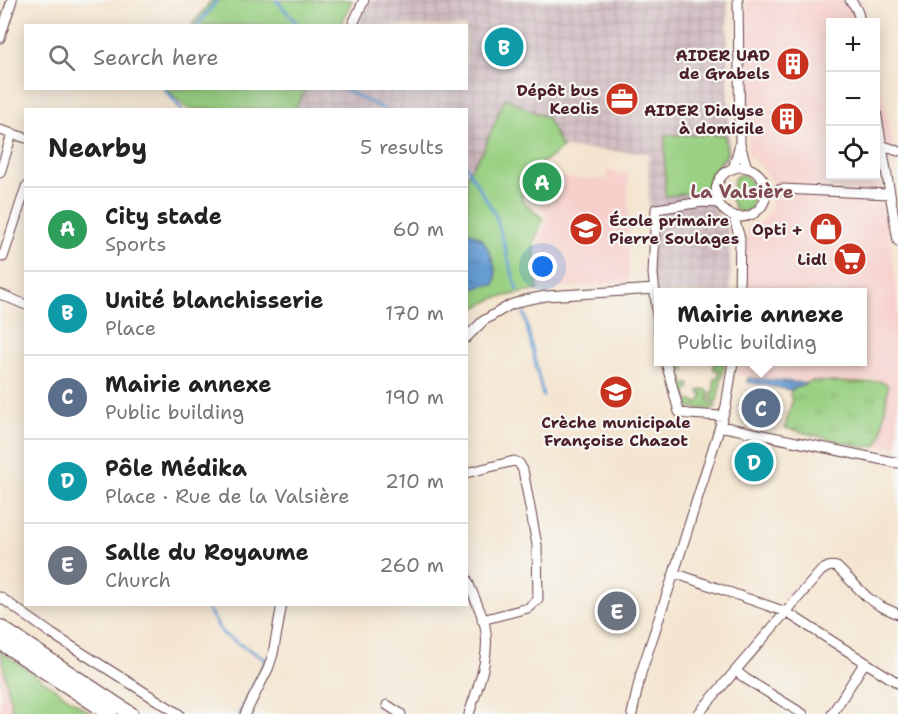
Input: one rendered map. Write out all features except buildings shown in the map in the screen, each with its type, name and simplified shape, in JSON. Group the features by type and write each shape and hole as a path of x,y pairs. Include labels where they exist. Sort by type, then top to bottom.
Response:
{"main road":[{"path":"0,627 131,714"},
{"path":"0,642 110,714"}],"street":[{"path":"0,38 12,0"},
{"path":"353,24 364,0"},
{"path":"738,0 740,144 747,168"},
{"path":"850,0 860,18"},
{"path":"878,126 898,241"},
{"path":"0,130 24,137"},
{"path":"0,173 12,134"},
{"path":"733,168 740,144"},
{"path":"881,145 898,152"},
{"path":"733,168 747,168 760,175 766,194 761,207 741,217 728,212 719,203 716,192 717,185 726,172 733,168"},
{"path":"764,182 782,189 889,194"},
{"path":"766,194 782,189"},
{"path":"702,202 716,192"},
{"path":"0,256 3,257 24,193"},
{"path":"655,288 653,274 656,208 702,202 719,203"},
{"path":"733,215 740,238 739,288"},
{"path":"740,238 749,215"},
{"path":"468,332 510,305 532,298 654,289"},
{"path":"0,294 24,303"},
{"path":"667,366 679,412 898,463"},
{"path":"632,714 641,673 726,406 732,366"},
{"path":"468,472 514,461 519,463 523,470 537,545 538,599 528,608 482,620"},
{"path":"699,714 827,567 832,565 837,567 867,597 898,614"},
{"path":"674,573 786,612 898,683"},
{"path":"468,583 482,620 486,640 486,657 469,714"},
{"path":"0,597 52,634 178,714"},
{"path":"245,714 268,669 282,606"},
{"path":"832,714 866,662"},
{"path":"736,671 803,714"},
{"path":"387,705 401,714"}],"shaded area":[{"path":"370,0 727,0 729,154 718,170 711,195 713,207 728,229 730,288 657,288 650,275 648,153 562,148 547,118 506,98 483,151 468,173 468,108 295,108 305,90 468,90 468,24 358,24"},
{"path":"747,0 862,0 865,18 826,18 826,180 879,180 898,301 898,446 877,446 881,438 889,383 874,379 856,382 806,381 737,375 738,366 867,366 867,288 744,288 747,228 763,220 771,210 773,197 771,181 761,166 748,154"},
{"path":"880,83 896,158 880,162"},
{"name":"École primaire Pierre Soulages","path":"608,171 628,173 629,282 541,289 538,243 548,215 540,209 546,201 551,203 556,178 607,179"},
{"path":"0,653 13,714 0,714"}],"green space":[{"path":"212,0 352,0 341,24 193,24"},
{"path":"167,90 305,90 295,108 187,108"},
{"path":"505,98 547,118 562,148 531,169 521,200 543,219 534,242 538,290 495,298 468,312 468,173 483,151"},
{"path":"665,135 725,135 727,154 714,171 707,191 665,196"},
{"path":"536,167 554,171 549,197 530,194"},
{"path":"743,174 750,181 753,193 752,207 742,212 735,209 731,199 734,179"},
{"path":"673,366 684,366 686,370 680,372 684,385 689,384 690,388 687,390 687,399 683,405"},
{"path":"714,366 724,366 715,402 712,401 712,392 714,391 714,378 718,378 719,370 714,370"},
{"path":"812,381 865,383 879,381 887,384 881,438 877,446 863,447 785,428 792,400 791,390"},
{"path":"705,389 709,392 709,401 716,406 714,409 685,407 689,401 695,401 696,404 700,401 703,394 699,391"},
{"path":"0,651 92,714 13,714"}],"water":[{"path":"468,232 483,240 495,268 494,285 484,285 468,292"},
{"path":"748,378 807,383 791,390 747,382"}],"waterway":[{"path":"199,24 217,0"},
{"path":"276,0 296,24"},
{"path":"166,90 180,108"},
{"path":"345,90 381,108"},
{"path":"468,169 496,216 517,290"},
{"path":"524,313 543,396"},
{"path":"206,606 223,634 266,660 240,714"}],"place":[{"name":"Unité blanchisserie","path":"504,47"},
{"name":"AIDER UAD de Grabels","path":"793,64"},
{"name":"Dépôt bus Keolis","path":"622,99"},
{"name":"AIDER Dialyse à domicile","path":"787,119"},
{"name":"City stade","path":"542,182"},
{"name":"École primaire Pierre Soulages","path":"586,229"},
{"name":"Opti +","path":"826,229"},
{"name":"Lidl","path":"850,259"},
{"name":"Crèche municipale Françoise Chazot","path":"616,392"},
{"name":"Mairie annexe","path":"761,408"},
{"name":"Pôle Médika","path":"754,462"},
{"name":"Salle du Royaume","path":"617,611"}],"district":[{"name":"La Valsière","path":"742,192"}]}
